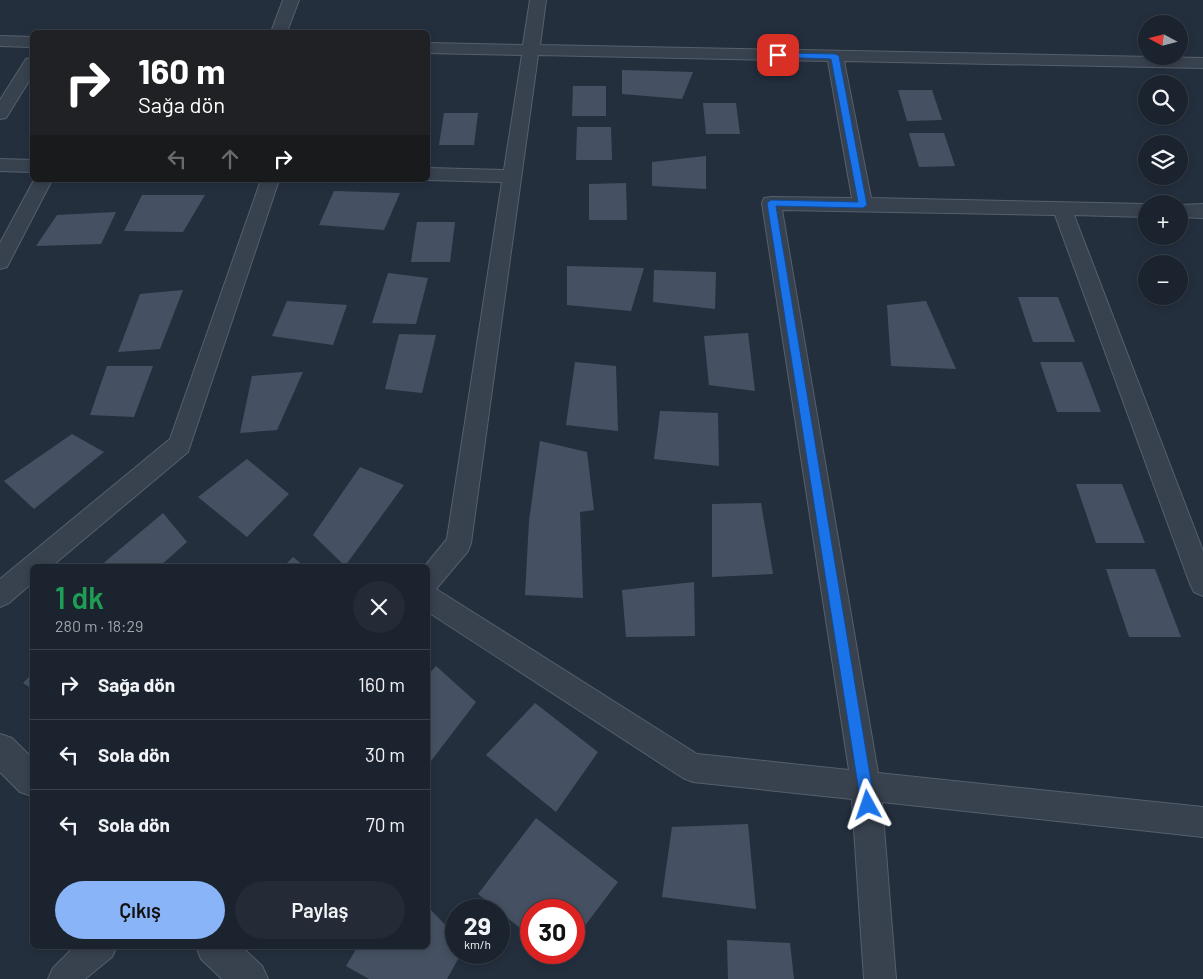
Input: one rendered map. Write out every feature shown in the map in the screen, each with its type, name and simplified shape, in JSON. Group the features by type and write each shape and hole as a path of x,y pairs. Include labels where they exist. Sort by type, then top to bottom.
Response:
{"street":[{"path":"280,30 291,0"},
{"path":"430,579 459,543 538,0"},
{"path":"0,41 30,42"},
{"path":"430,48 1203,63"},
{"path":"835,56 863,205"},
{"path":"0,114 30,65"},
{"path":"0,165 30,166"},
{"path":"430,174 512,176"},
{"path":"0,262 42,182"},
{"path":"37,564 180,445 269,182"},
{"path":"880,979 866,786 771,203 1138,210"},
{"path":"1062,208 1203,584"},
{"path":"1188,210 1203,211"},
{"path":"0,595 30,570"},
{"path":"430,599 693,768 1203,822"},
{"path":"0,750 30,778"},
{"path":"64,979 97,949"},
{"path":"217,949 249,979"}],"building":[{"path":"622,70 693,72 682,99 622,94"},
{"path":"573,86 606,86 606,116 572,116"},
{"path":"898,90 932,90 942,120 907,121"},
{"path":"703,103 736,103 740,134 706,134"},
{"path":"444,113 478,113 474,145 439,145"},
{"path":"577,127 611,127 612,160 576,160"},
{"path":"909,133 944,133 955,166 919,167"},
{"path":"706,156 706,189 652,186 652,162"},
{"path":"626,183 627,220 589,220 589,184"},
{"path":"334,191 400,193 384,230 319,225"},
{"path":"142,195 205,195 183,232 124,231"},
{"path":"116,212 101,244 36,246 57,215"},
{"path":"417,222 455,222 450,262 411,262"},
{"path":"567,266 644,268 631,311 567,305"},
{"path":"654,270 716,272 715,309 653,302"},
{"path":"388,273 428,278 416,324 372,323"},
{"path":"183,290 160,349 118,352 140,294"},
{"path":"1018,297 1058,297 1075,342 1033,342"},
{"path":"287,301 347,305 333,345 272,336"},
{"path":"926,301 956,369 891,366 887,305"},
{"path":"748,333 755,391 709,385 704,336"},
{"path":"399,334 436,335 422,393 385,389"},
{"path":"575,362 616,366 618,431 566,425"},
{"path":"1040,362 1082,362 1101,412 1057,412"},
{"path":"107,366 153,366 134,417 90,415"},
{"path":"303,372 277,430 240,433 252,376"},
{"path":"660,411 718,413 719,466 654,459"},
{"path":"72,434 104,452 34,509 4,481"},
{"path":"540,441 587,452 594,510 580,512 583,598 525,595 529,521"},
{"path":"247,459 289,494 247,537 198,497"},
{"path":"360,467 404,485 346,564 343,564 313,535"},
{"path":"1076,484 1122,484 1145,543 1096,543"},
{"path":"761,503 773,574 712,577 712,504"},
{"path":"163,513 187,542 162,564 102,564"},
{"path":"293,557 302,564 286,564"},
{"path":"1106,569 1155,569 1181,637 1129,637"},
{"path":"694,582 695,636 626,637 622,590"},
{"path":"436,666 476,702 430,762 430,673"},
{"path":"30,676 30,688 23,683"},
{"path":"535,703 598,752 556,812 486,755"},
{"path":"536,818 618,882 585,926 585,899 520,899 520,928 510,920 510,899 484,899 478,894"},
{"path":"748,824 756,909 662,897 672,827"},
{"path":"430,909 445,925 445,964 455,964 447,979 369,979 346,966 356,949 430,949"},
{"path":"727,940 790,943 794,979 728,979"}],"route":[{"path":"778,55 835,56 863,205 771,203 868,805"}]}
